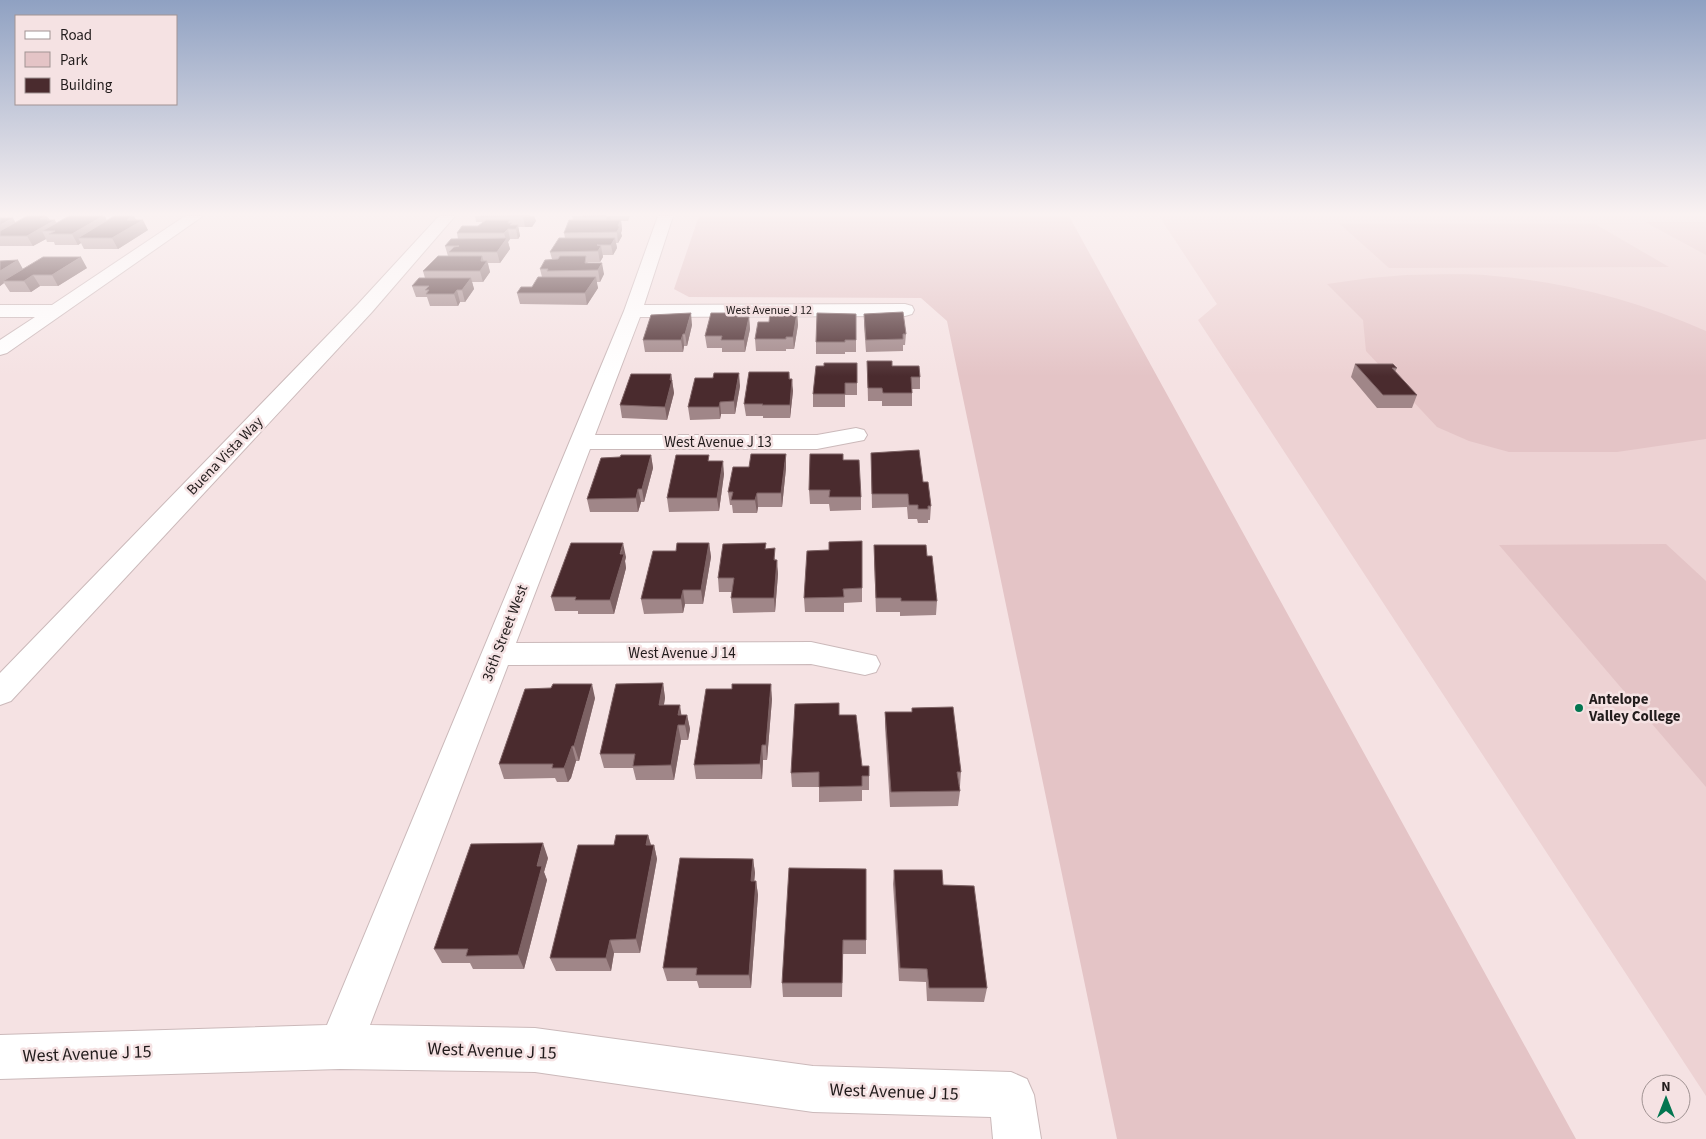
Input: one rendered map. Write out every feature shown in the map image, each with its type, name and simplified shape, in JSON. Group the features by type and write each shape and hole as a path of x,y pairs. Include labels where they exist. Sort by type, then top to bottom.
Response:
{"street":[{"path":"0,349 118,269"},
{"name":"Buena Vista Way","path":"0,693 400,269"},
{"name":"36th Street West","path":"340,1047 497,654 579,442 633,311 648,269"},
{"name":"West Avenue J 12","path":"633,311 905,310"},
{"path":"0,311 57,311"},
{"name":"West Avenue J 13","path":"579,442 817,442 856,435"},
{"name":"West Avenue J 14","path":"497,654 811,653 865,664"},
{"name":"West Avenue J 15","path":"0,1057 340,1047 535,1050 813,1089 1011,1095 1017,1139"}],"shaded area":[{"name":"Antelope Valley College","path":"1194,269 1706,269 1706,1096 1198,320 1217,304"}],"green space":[{"path":"681,269 1098,269 1576,1139 1117,1139 947,321 921,298 689,297 674,289"},
{"path":"1406,275 1483,275 1549,283 1602,294 1629,302 1706,331 1706,439 1617,452 1509,452 1469,441 1437,427 1366,351 1363,320 1327,284"},
{"path":"1666,544 1706,581 1706,787 1499,545"}],"building":[{"path":"23,269 61,269 52,275 33,275 24,281 3,281"},
{"path":"425,269 481,269 480,271 423,271"},
{"path":"548,269 598,269 598,270 547,271"},
{"path":"538,277 596,277 585,293 517,293 521,287 532,287"},
{"path":"419,278 471,278 462,290 457,290 454,294 426,294 429,290 425,290 429,286 412,286"},
{"path":"903,312 906,334 903,334 903,339 866,340 864,314"},
{"path":"691,313 685,334 683,334 681,340 643,340 651,315"},
{"path":"711,313 737,313 737,317 749,317 744,340 721,340 722,336 705,336"},
{"path":"770,313 797,313 793,337 786,337 786,339 755,339 758,322 769,322"},
{"path":"817,313 856,314 856,340 816,342"},
{"path":"867,361 892,361 892,366 919,366 920,377 911,377 912,393 883,393 882,388 868,388"},
{"path":"824,363 857,363 857,383 845,383 845,394 813,394 816,366 824,366"},
{"path":"1355,364 1393,364 1397,368 1392,368 1417,395 1383,395"},
{"path":"749,372 789,372 789,379 792,379 790,405 744,404"},
{"path":"714,373 739,373 734,401 720,402 719,407 688,407 695,378 713,378"},
{"path":"631,374 671,374 670,380 672,380 665,407 620,405"},
{"path":"919,450 923,482 928,482 931,506 928,506 928,509 918,509 918,505 909,505 908,494 872,494 871,453"},
{"path":"751,454 786,454 781,493 757,493 755,500 731,500 733,492 728,492 733,467 749,467"},
{"path":"810,454 843,454 843,460 859,460 861,497 829,497 830,490 809,490"},
{"path":"621,455 651,455 642,489 638,489 636,498 587,499 601,458 620,457"},
{"path":"676,455 709,455 708,461 723,461 717,498 667,498"},
{"path":"862,541 862,588 843,589 844,597 804,598 807,551 829,550 829,542"},
{"path":"571,543 623,543 620,554 624,554 610,600 575,600 576,597 551,597"},
{"path":"677,543 709,543 701,590 683,590 681,599 641,599 653,551 676,551"},
{"path":"766,543 765,549 775,548 774,560 777,560 774,598 731,598 734,578 718,578 723,544"},
{"path":"874,545 926,545 927,556 932,556 937,601 901,601 901,598 876,598"},
{"path":"663,683 659,705 680,705 678,715 687,715 685,725 678,725 671,765 633,766 635,754 600,754 616,684"},
{"path":"553,684 592,684 574,746 572,746 564,768 552,768 553,764 499,764 525,689 551,688"},
{"path":"732,684 771,684 766,745 762,745 760,764 694,765 706,689 732,689"},
{"path":"839,703 839,715 856,715 862,766 869,766 869,776 862,776 862,786 819,787 819,772 791,773 795,704"},
{"path":"953,707 961,772 957,772 960,791 891,792 885,712 912,712 912,708"},
{"path":"616,835 648,835 646,845 654,845 636,939 610,940 606,958 550,958 578,845 614,845"},
{"path":"543,843 537,866 542,866 518,955 466,956 468,949 434,949 471,844"},
{"path":"680,858 753,859 751,881 756,881 749,975 696,975 697,968 663,968"},
{"path":"789,868 866,869 866,940 843,940 842,983 782,983"},
{"path":"894,870 942,870 943,885 974,886 987,988 929,988 927,969 900,968"}],"place":[{"name":"Antelope Valley College","path":"1579,708"}]}
